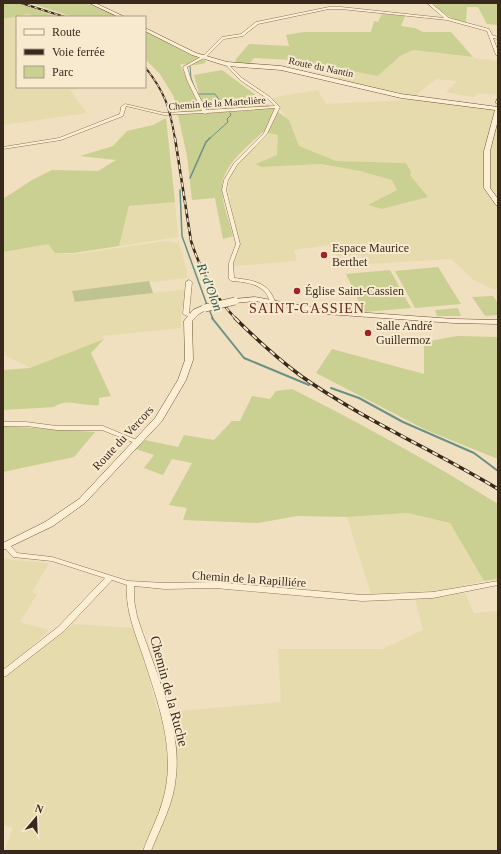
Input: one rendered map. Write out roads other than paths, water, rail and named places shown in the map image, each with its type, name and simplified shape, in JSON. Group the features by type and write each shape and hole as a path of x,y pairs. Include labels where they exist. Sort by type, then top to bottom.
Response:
{"street":[{"path":"91,3 121,16"},
{"path":"429,3 449,19"},
{"path":"206,113 188,80 185,66 203,57 223,38 242,35 257,23 329,8 449,19 488,30 498,55"},
{"name":"Route du Nantin","path":"146,28 203,57 227,64 281,68 401,96 498,109"},
{"path":"490,36 498,38"},
{"path":"227,64 241,79 269,98 278,107 266,133 235,164 226,180 224,190 238,244 231,263 232,279 258,284 272,297 272,302"},
{"name":"Chemin de la Martelière","path":"3,148 60,139 122,115 123,107 125,105 159,114 206,113 278,107"},
{"path":"498,109 487,151 487,188 498,204"},
{"path":"189,282 186,314 191,316 205,308 235,301 255,299 326,312 454,321 498,322"},
{"name":"Route du Vercors","path":"5,547 49,524 82,501 165,410 182,380 189,360 188,321 191,316"},
{"path":"3,424 26,424 57,428 103,428 137,442"},
{"name":"Chemin de la Rapilliére","path":"5,547 15,555 52,559 110,578 131,583 165,586 215,585 362,598 433,595 498,583"},
{"path":"3,674 61,629 110,578"},
{"name":"Chemin de la Ruche","path":"131,583 130,593 134,615 172,739 174,763 169,795 147,851"}],"waterway":[{"name":"Ri d'Olon","path":"190,66 191,78 197,94 215,94 226,109"},
{"name":"Ri d'Olon","path":"209,139 228,122 227,119 231,115 230,113"},
{"name":"Ri d'Olon","path":"190,178 206,142 209,139"},
{"name":"Ri d'Olon","path":"180,190 182,236 207,305"},
{"name":"Ri d'Olon","path":"209,309 213,319"},
{"name":"Ri d'Olon","path":"212,318 244,358 309,385"},
{"name":"Ri d'Olon","path":"331,388 359,398 403,422 474,453 498,471"}],"railway":[{"path":"21,3 62,16"},
{"path":"146,68 166,101 175,139"},
{"path":"175,138 191,241 209,282 221,301 236,319"},
{"path":"236,319 284,362 324,392 498,489"}],"place":[{"name":"Espace Maurice Berthet","path":"324,255"},
{"name":"Église Saint-Cassien","path":"297,291"},
{"name":"Salle André Guillermoz","path":"368,333"}],"district":[{"name":"SAINT-CASSIEN","path":"307,308"}]}
